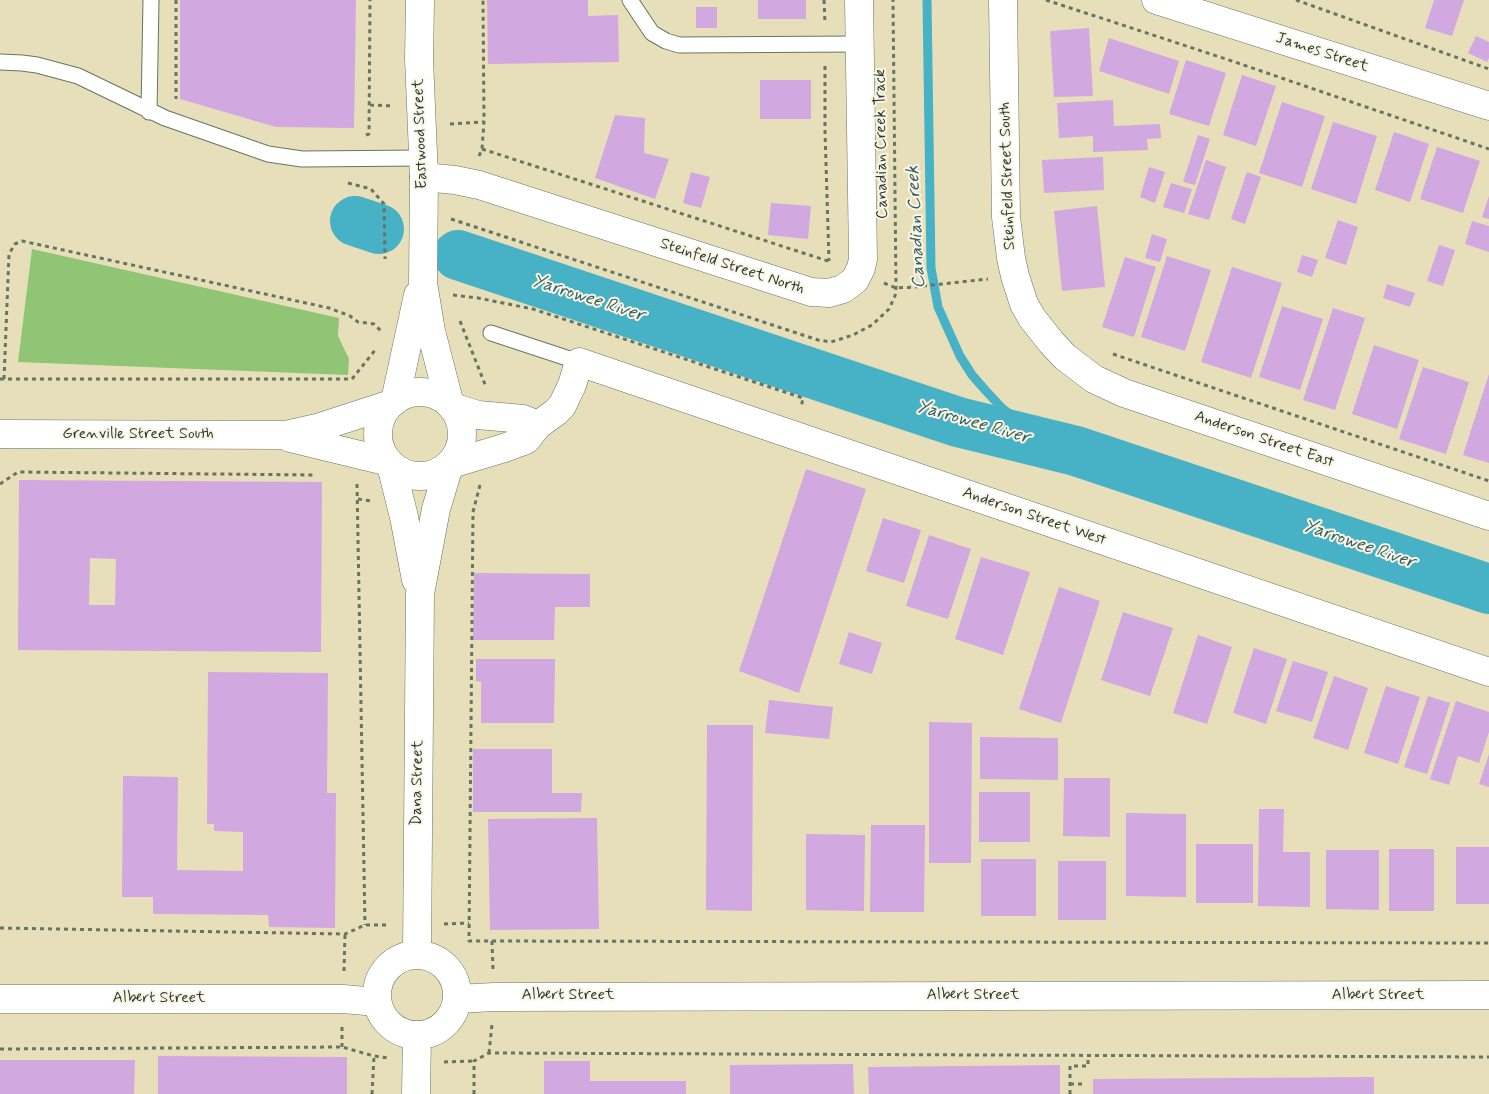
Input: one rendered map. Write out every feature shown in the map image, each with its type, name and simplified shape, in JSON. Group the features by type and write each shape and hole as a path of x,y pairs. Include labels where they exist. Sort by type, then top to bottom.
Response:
{"street":[{"name":"Eastwood Street","path":"393,402 434,217 423,167 419,59 420,0"},
{"name":"Steinfeld Street North","path":"423,167 455,180 479,185 811,292 836,292 855,280 863,259 859,0"},
{"name":"Steinfeld Street South","path":"1003,0 1006,217 1008,239 1015,276 1024,304 1032,318 1051,342"},
{"name":"James Street","path":"1156,0 1489,106"},
{"name":"Eastwood Street","path":"423,269 428,319 451,406"},
{"name":"Anderson Street East","path":"1051,342 1066,357 1094,379 1124,393 1489,516"},
{"path":"450,465 460,449 462,431 457,414 451,406 436,395 428,393 410,393 393,402 382,417 378,432 380,448 390,463 404,473 419,477 435,474 450,465 520,443 530,437 538,425 556,412 568,397 579,362"},
{"name":"Anderson Street West","path":"579,362 1489,672"},
{"name":"Grenville Street South","path":"0,434 276,435 307,431 393,402"},
{"path":"451,406 478,415 523,419 538,425"},
{"name":"Grenville Street South","path":"276,435 319,444 390,463"},
{"name":"Dana Street","path":"390,463 410,547 420,612"},
{"name":"Dana Street","path":"417,954 420,594 438,501 450,465"},
{"path":"417,954 433,958 444,964 451,972 457,986 457,1000 454,1013 442,1027 432,1034 417,1036 405,1034 390,1025 382,1015 377,1002 377,986 382,974 393,962 407,955 417,954"},
{"name":"Albert Street","path":"457,1000 494,996 1489,996"},
{"name":"Albert Street","path":"0,998 343,999 377,1002"},
{"path":"416,1094 417,1036"}],"lane":[{"path":"149,112 151,0"},
{"path":"630,0 652,33 672,44 686,46 859,44"},
{"path":"0,62 37,65 78,76 149,112 259,152 279,157 334,159 423,167"},
{"name":"Anderson Street West","path":"491,333 579,362"}],"path":[{"path":"176,0 176,100 185,103"},
{"path":"362,135 369,134 370,0"},
{"path":"483,0 484,122 482,150 829,261 825,131 826,45 824,0"},
{"name":"Canadian Creek Track","path":"893,0 896,288"},
{"path":"1046,0 1489,149"},
{"path":"1296,0 1489,68"},
{"path":"445,124 484,122"},
{"path":"348,183 371,189 384,204 385,259"},
{"path":"434,217 831,342 853,335 872,325 889,309 895,296 896,288 914,288 958,282"},
{"path":"374,324 358,322 350,316 329,308 22,240 16,244 9,254 2,379 352,379 380,344"},
{"path":"452,295 533,309 803,398"},
{"path":"1112,354 1489,480"},
{"path":"0,484 18,472 316,475"},
{"path":"357,476 365,926"},
{"path":"480,482 473,512 468,941 1489,943"},
{"path":"0,928 345,934 365,926 469,923"},
{"path":"0,1049 342,1047 374,1056 372,1094"},
{"path":"474,1094 474,1061 489,1053 1489,1057"},
{"path":"1070,1094 1070,1066 1088,1066 1088,1056"},
{"path":"1070,1084 1086,1084"}],"green space":[{"path":"32,249 339,318 338,336 349,359 348,375 18,362"}],"building":[{"path":"180,0 356,0 354,128 276,127 180,99"},
{"path":"487,0 588,0 588,16 618,15 619,62 488,64"},
{"path":"758,0 806,0 806,19 758,19"},
{"path":"1434,0 1464,0 1452,36 1425,28"},
{"path":"696,7 717,7 717,28 696,28"},
{"path":"1089,28 1093,96 1054,97 1050,31"},
{"path":"1476,36 1489,42 1489,58 1487,62 1468,53"},
{"path":"1109,38 1179,61 1169,94 1099,71"},
{"path":"1186,60 1226,73 1209,126 1169,114"},
{"path":"1242,75 1276,86 1256,146 1223,135"},
{"path":"760,80 811,80 811,119 760,119"},
{"path":"1113,100 1114,126 1160,124 1161,138 1147,139 1148,150 1093,152 1093,136 1059,138 1057,103"},
{"path":"1282,102 1325,116 1302,187 1259,173"},
{"path":"615,115 645,118 644,153 669,159 655,199 595,178"},
{"path":"1333,122 1377,136 1356,204 1311,189"},
{"path":"1394,132 1429,144 1410,202 1375,190"},
{"path":"1198,135 1210,139 1195,185 1183,182"},
{"path":"1437,147 1480,161 1463,213 1420,199"},
{"path":"1103,157 1104,190 1044,193 1042,160"},
{"path":"1206,160 1226,167 1209,220 1188,214"},
{"path":"1149,167 1165,172 1155,203 1140,197"},
{"path":"691,172 710,177 701,208 683,203"},
{"path":"1247,172 1261,177 1245,224 1231,219"},
{"path":"1171,183 1192,189 1184,213 1163,207"},
{"path":"1489,196 1489,219 1482,217"},
{"path":"771,203 811,206 808,239 768,235"},
{"path":"1097,206 1105,287 1062,291 1054,211"},
{"path":"1338,220 1358,227 1346,265 1325,258"},
{"path":"1472,221 1489,226 1489,252 1465,244"},
{"path":"1152,234 1167,239 1160,262 1145,258"},
{"path":"1439,245 1455,250 1443,286 1427,281"},
{"path":"1302,255 1318,260 1312,277 1297,272"},
{"path":"1167,256 1211,270 1185,351 1141,337"},
{"path":"1125,257 1156,267 1134,337 1102,327"},
{"path":"1232,267 1282,283 1251,378 1201,362"},
{"path":"1387,284 1415,293 1410,307 1383,298"},
{"path":"1282,306 1323,319 1300,390 1259,377"},
{"path":"1333,308 1365,318 1335,410 1303,400"},
{"path":"1374,345 1419,360 1397,429 1352,414"},
{"path":"1423,367 1469,382 1446,454 1399,439"},
{"path":"1489,374 1489,463 1463,455"},
{"path":"806,469 866,489 799,693 739,671"},
{"path":"19,480 322,482 321,652 18,650","holes":["90,558 116,559 115,605 89,605"]},
{"path":"883,518 921,530 904,583 866,571"},
{"path":"929,535 971,549 948,619 906,606"},
{"path":"981,557 1030,572 1003,655 955,639"},
{"path":"474,573 590,574 590,607 555,607 554,640 473,640"},
{"path":"1059,587 1100,601 1061,723 1019,709"},
{"path":"1123,612 1173,628 1150,696 1101,680"},
{"path":"849,632 882,643 872,674 839,664"},
{"path":"1198,635 1232,647 1207,724 1173,713"},
{"path":"1254,648 1287,659 1266,724 1233,713"},
{"path":"476,659 555,659 554,723 481,723 481,682 476,681"},
{"path":"1293,661 1328,672 1312,722 1276,711"},
{"path":"208,672 328,673 327,793 336,793 335,928 269,927 268,915 153,914 153,897 122,897 123,776 178,777 177,870 243,871 243,832 214,831 214,824 207,824"},
{"path":"1334,676 1368,688 1348,750 1313,738"},
{"path":"1386,686 1420,697 1398,764 1364,753"},
{"path":"1428,696 1450,703 1427,774 1404,767"},
{"path":"769,700 833,707 829,739 765,733"},
{"path":"1456,701 1489,712 1489,732 1479,763 1458,756 1449,785 1430,779"},
{"path":"929,722 972,723 971,863 929,863"},
{"path":"707,725 753,725 752,911 706,910"},
{"path":"980,737 1058,738 1058,780 980,779"},
{"path":"473,749 552,749 552,793 582,793 581,812 473,812"},
{"path":"1489,754 1489,787 1479,784"},
{"path":"1064,778 1110,778 1110,837 1063,836"},
{"path":"979,792 1030,792 1030,842 979,842"},
{"path":"1259,809 1284,809 1283,852 1310,852 1310,907 1258,906"},
{"path":"1126,813 1186,814 1186,897 1126,896"},
{"path":"597,818 599,929 490,930 488,819"},
{"path":"871,825 925,825 924,912 870,912"},
{"path":"806,834 865,835 864,911 806,910"},
{"path":"1196,844 1253,844 1253,903 1196,903"},
{"path":"1456,847 1489,847 1489,904 1456,904"},
{"path":"1389,849 1434,849 1434,911 1389,911"},
{"path":"1326,850 1379,850 1379,910 1326,909"},
{"path":"981,859 1036,859 1036,916 981,916"},
{"path":"1058,861 1106,861 1106,920 1058,920"},
{"path":"158,1056 347,1057 347,1094 158,1094"},
{"path":"0,1060 135,1060 134,1094 0,1094"},
{"path":"544,1061 590,1061 590,1081 686,1081 686,1094 544,1094"},
{"path":"853,1064 854,1094 730,1094 730,1065"},
{"path":"1060,1065 1060,1094 869,1094 868,1067"},
{"path":"1374,1077 1374,1094 1093,1094 1093,1079"}],"waterway":[{"name":"Canadian Creek","path":"927,0 931,268 938,307 960,356 972,375 1002,408 1024,425 1046,438 1076,451"},
{"name":"Yarrowee River","path":"355,221 379,229"},
{"name":"Yarrowee River","path":"458,255 958,422 1076,451 1489,589"}]}
